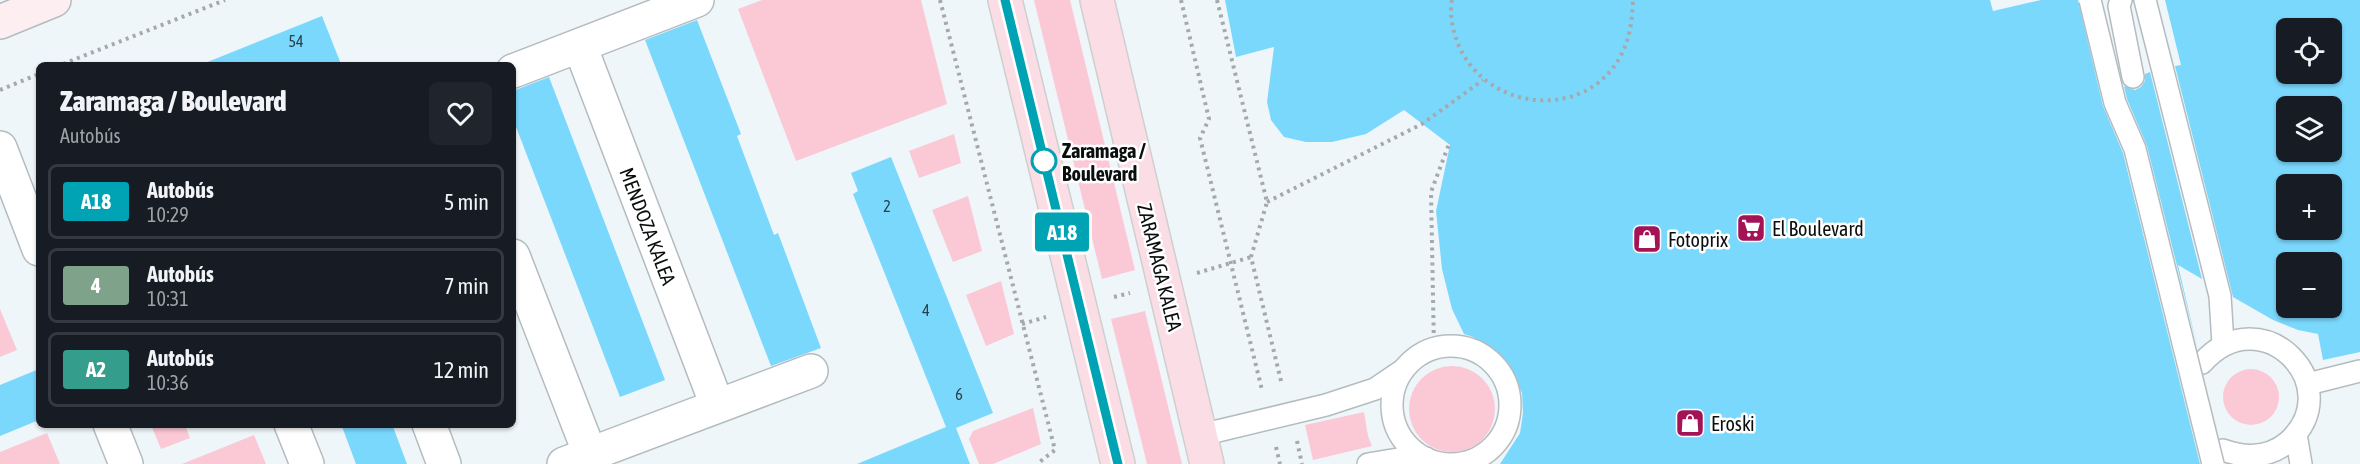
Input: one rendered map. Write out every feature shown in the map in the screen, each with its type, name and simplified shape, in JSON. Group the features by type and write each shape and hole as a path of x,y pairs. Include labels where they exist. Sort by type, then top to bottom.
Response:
{"main road":[{"path":"1005,0 1118,464"},
{"name":"ZARAMAGA KALEA","path":"1097,0 1204,449"}],"street":[{"path":"0,22 54,0"},
{"path":"516,70 697,0"},
{"name":"MENDOZA KALEA","path":"580,46 717,405"},
{"path":"0,148 36,241"},
{"path":"516,266 577,459 811,371"},
{"path":"112,428 126,464"},
{"path":"293,428 307,464"},
{"path":"430,428 444,464"}],"lane":[{"path":"2090,0 2115,103 2135,149 2218,457 2248,460 2282,447 2296,434 2305,420 2309,402 2308,384 2301,368 2290,353 2258,338 2240,339 2223,344 2211,352 2202,363"},
{"path":"2121,0 2119,6 2133,77"},
{"path":"2145,0 2220,296 2223,344"},
{"path":"1204,449 1269,418 1326,405 1375,389 1403,370 1416,356 1434,348 1453,345 1472,349 1489,359 1510,377 1510,413 1506,427"},
{"path":"1403,370 1394,390 1393,412 1396,426 1403,439 1413,450 1426,458 1438,462 1464,463 1490,450 1513,418 1523,413"},
{"path":"2308,384 2360,371"},
{"path":"2296,434 2301,464"},
{"path":"1368,464 1398,459 1426,458"}],"path":[{"path":"68,62 225,0"},
{"path":"940,0 1055,450 1037,464"},
{"path":"1181,0 1209,119 1200,138 1280,464"},
{"path":"1217,0 1267,202 1251,257 1302,464"},
{"path":"1452,0 1454,33 1464,58 1483,80 1510,95 1540,102 1572,97 1599,82 1620,58 1631,30 1633,0"},
{"path":"0,90 36,75"},
{"path":"1267,202 1422,124 1483,80"},
{"path":"1434,348 1431,192 1449,144"}],"shaded area":[{"path":"762,0 921,0 947,104 796,161 738,9"},
{"path":"1034,0 1070,0 1135,270 1102,279"},
{"path":"954,134 961,163 919,178 909,151"},
{"path":"968,196 982,251 953,262 932,210"},
{"path":"1001,281 1014,334 986,346 966,295"},
{"path":"0,309 17,350 0,357"},
{"path":"1145,311 1182,464 1147,464 1111,319"},
{"path":"1452,366 1469,369 1483,378 1492,392 1495,409 1492,426 1483,440 1469,449 1452,452 1435,449 1421,440 1412,426 1409,409 1412,392 1421,378 1435,369"},
{"path":"2246,369 2256,369 2271,377 2277,386 2279,397 2277,408 2271,417 2256,425 2246,425 2235,420 2228,413 2223,402 2223,392 2228,381 2235,374"},
{"path":"1033,408 1041,444 993,464 979,464 969,439 973,431"},
{"path":"1364,412 1372,446 1313,460 1305,425"},
{"path":"152,428 186,428 190,438 161,449"},
{"path":"47,433 60,464 0,464 0,452"},
{"path":"254,435 266,464 182,464"}],"building":[{"name":"El Boulevard","path":"1225,0 1990,0 1993,11 2041,0 2078,0 2103,106 2123,153 2200,464 1500,464 1520,433 1523,413 1522,393 1507,362 1488,346 1464,334 1452,309 1442,269 1436,211 1450,145 1404,110 1366,134 1332,142 1306,142 1284,137 1271,120 1267,102 1274,47 1236,57"},
{"path":"2165,0 2360,0 2360,352 2323,360 2318,334 2298,330 2273,320 2233,297 2175,66 2181,65"},
{"path":"322,16 340,62 207,62"},
{"path":"697,20 741,134 737,136 774,235 778,233 821,348 771,366 645,40"},
{"path":"2150,72 2202,279 2178,265 2198,350 2147,146 2127,99 2124,86 2135,90 2141,87 2145,81 2145,74"},
{"path":"549,77 665,380 620,397 516,127 516,90"},
{"path":"891,157 993,413 956,428 970,464 857,464 946,427 853,194 858,191 851,173"},
{"path":"36,370 36,421 0,436 0,385"},
{"path":"342,428 394,428 407,464 356,464"}],"bus line":[{"name":"A18","path":"1005,0 1118,464"}],"place":[{"name":"Zaramaga / Boulevard","path":"1044,161"},
{"name":"El Boulevard","path":"1751,228"},
{"name":"Fotoprix","path":"1647,239"},
{"name":"Eroski","path":"1690,423"}]}
